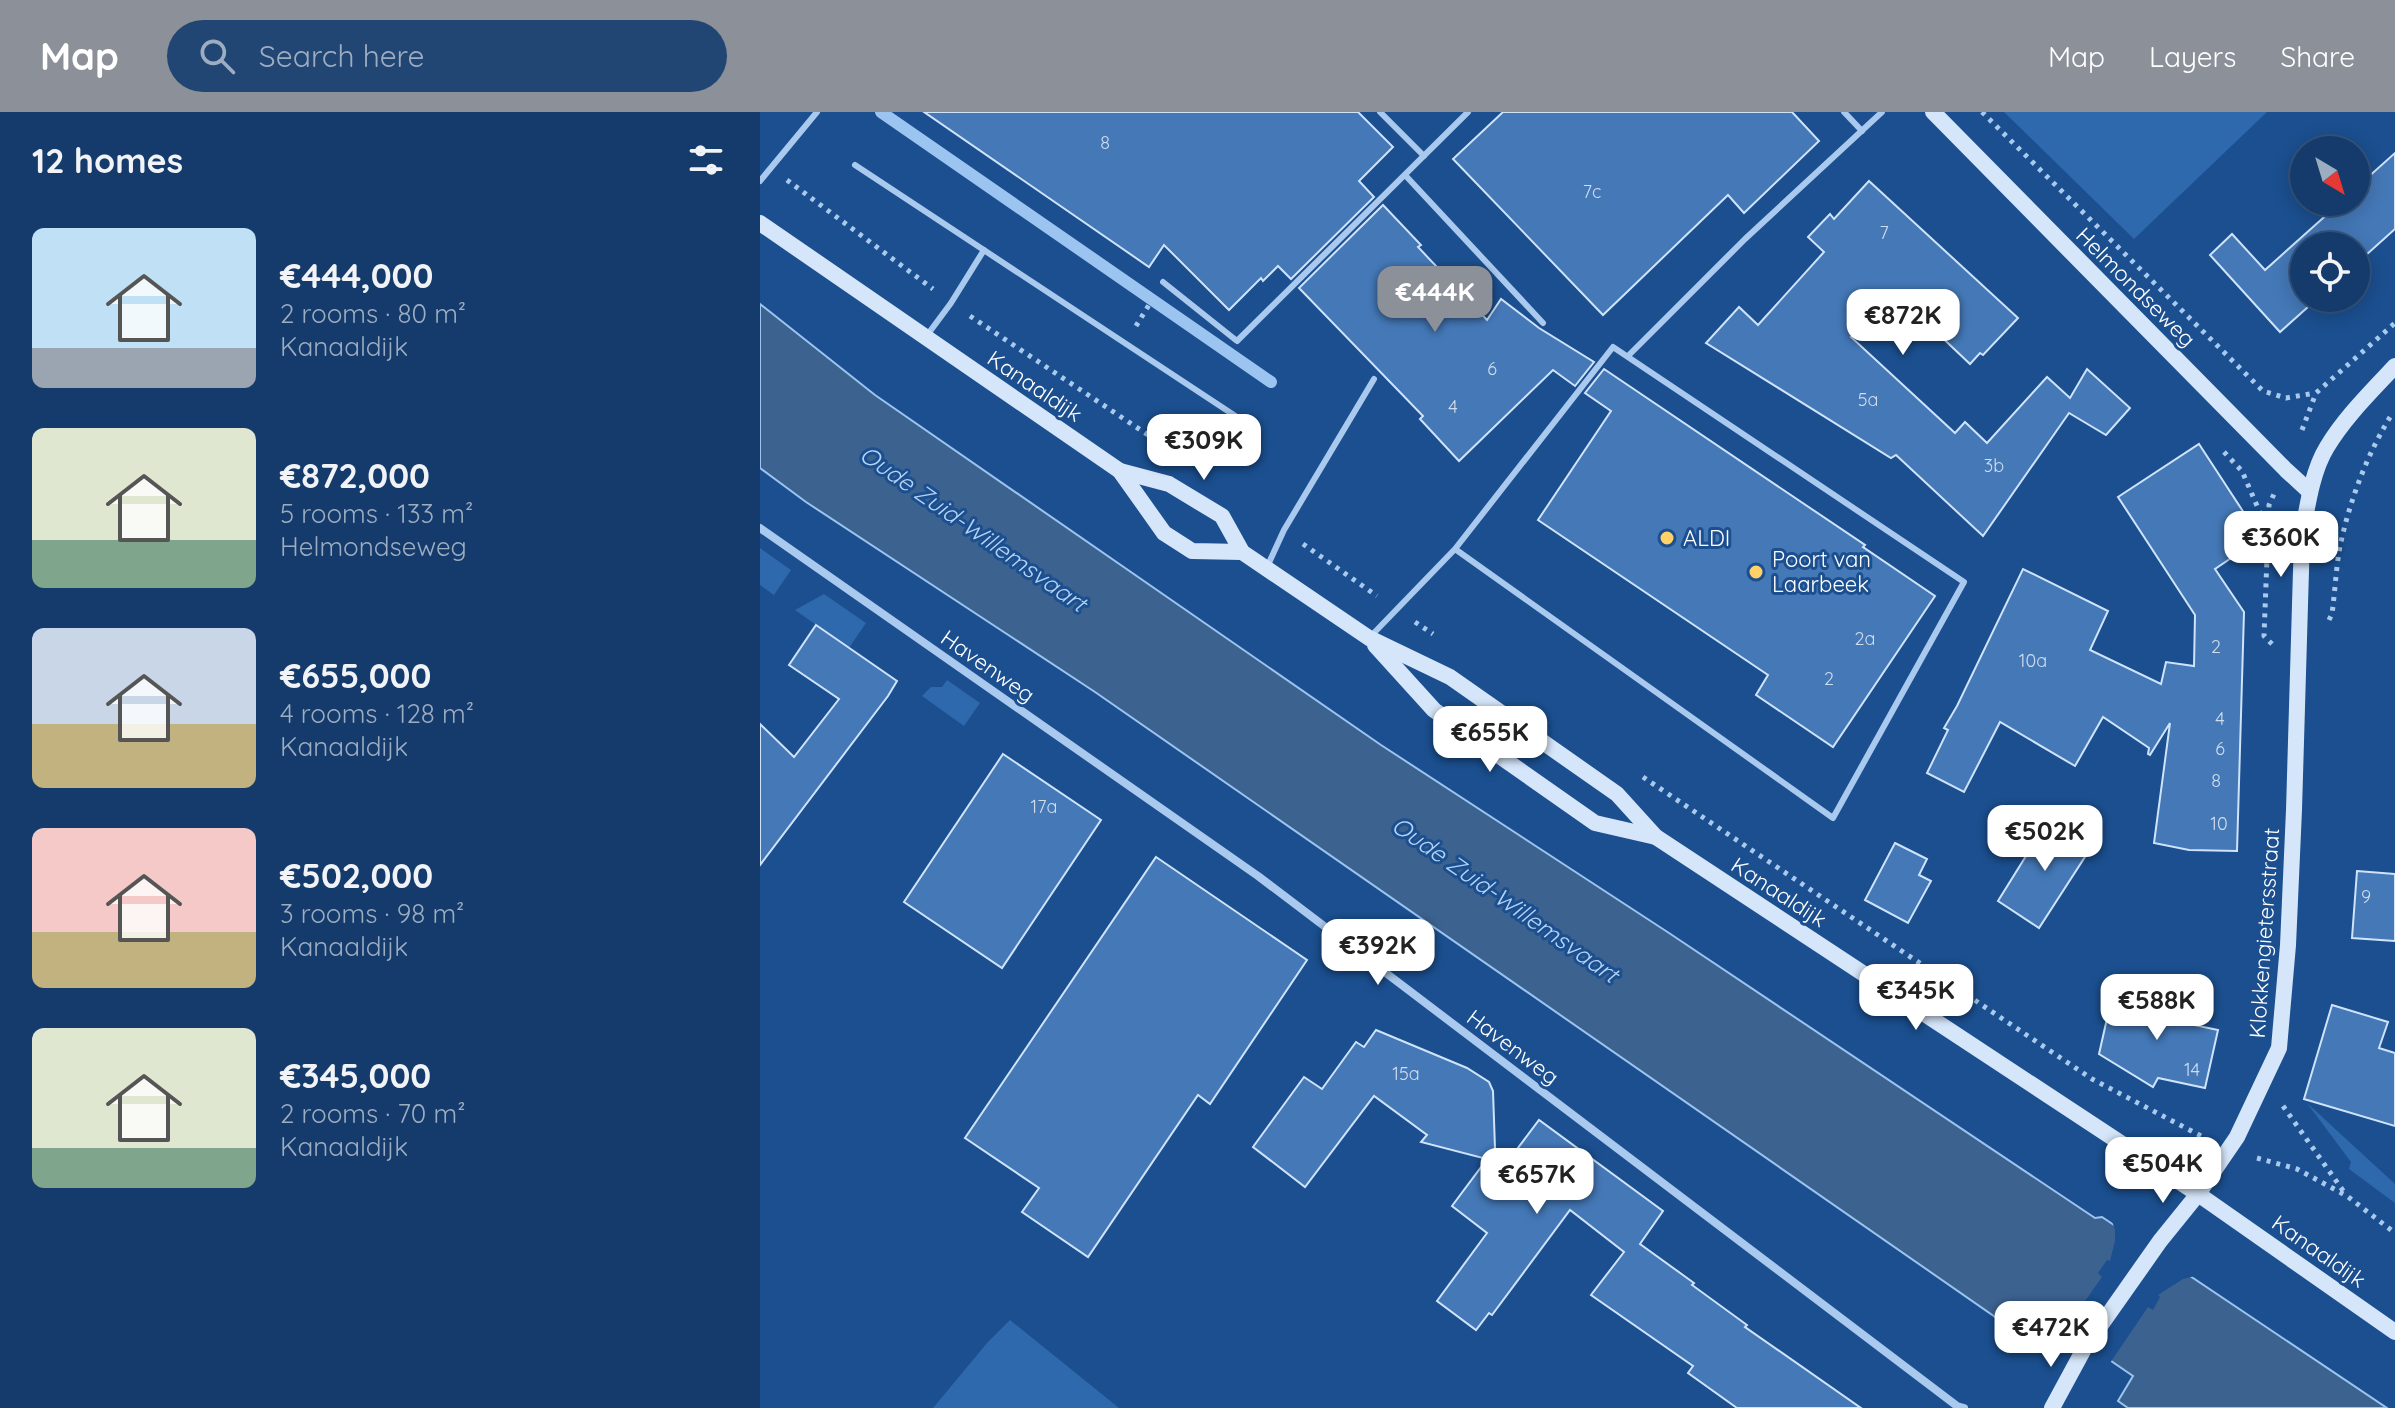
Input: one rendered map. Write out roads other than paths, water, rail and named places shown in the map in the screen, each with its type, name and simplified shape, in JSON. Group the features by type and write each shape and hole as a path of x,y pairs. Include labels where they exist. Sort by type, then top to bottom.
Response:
{"main road":[{"name":"Helmondseweg","path":"1933,112 2310,492"},
{"name":"Kanaaldijk","path":"760,223 1120,471 1169,484 1222,516 1242,552 1266,569 1369,638 1450,677 1617,794 1656,837 2198,1194 2395,1332"},
{"name":"Klokkengietersstraat","path":"2052,1408 2084,1349 2228,1150 2279,1048 2288,945 2302,536 2310,492 2325,448 2357,406 2395,366"},
{"name":"Kanaaldijk","path":"1120,471 1164,533 1192,551 1242,552"},
{"name":"Kanaaldijk","path":"1369,638 1434,710 1595,823 1656,837"}],"street":[{"name":"Havenweg","path":"760,528 1258,876 1957,1406 1964,1408"}],"lane":[{"path":"760,181 817,112"},
{"path":"1380,112 1424,156"},
{"path":"1163,282 1237,341 1468,112"},
{"path":"1844,112 1862,131"},
{"path":"1628,356 1745,239 1882,112"},
{"path":"855,165 1249,425"},
{"path":"1405,175 1543,323"},
{"path":"926,337 984,250"},
{"path":"1369,638 1455,549 1613,347 1964,582 1833,818 1455,549"},
{"path":"1266,569 1284,530 1374,379"}],"water":[{"name":"Oude Zuid-Willemsvaart","path":"760,304 875,395 1381,745 2095,1218 2102,1217 2387,1408 2128,1408 2118,1401 2133,1376 2054,1322 2037,1346 1095,692 806,502 760,468"}],"waterway":[{"path":"881,112 1271,382"}],"place":[{"name":"ALDI","path":"1667,538"},
{"name":"Poort van Laarbeek","path":"1756,572"}]}
